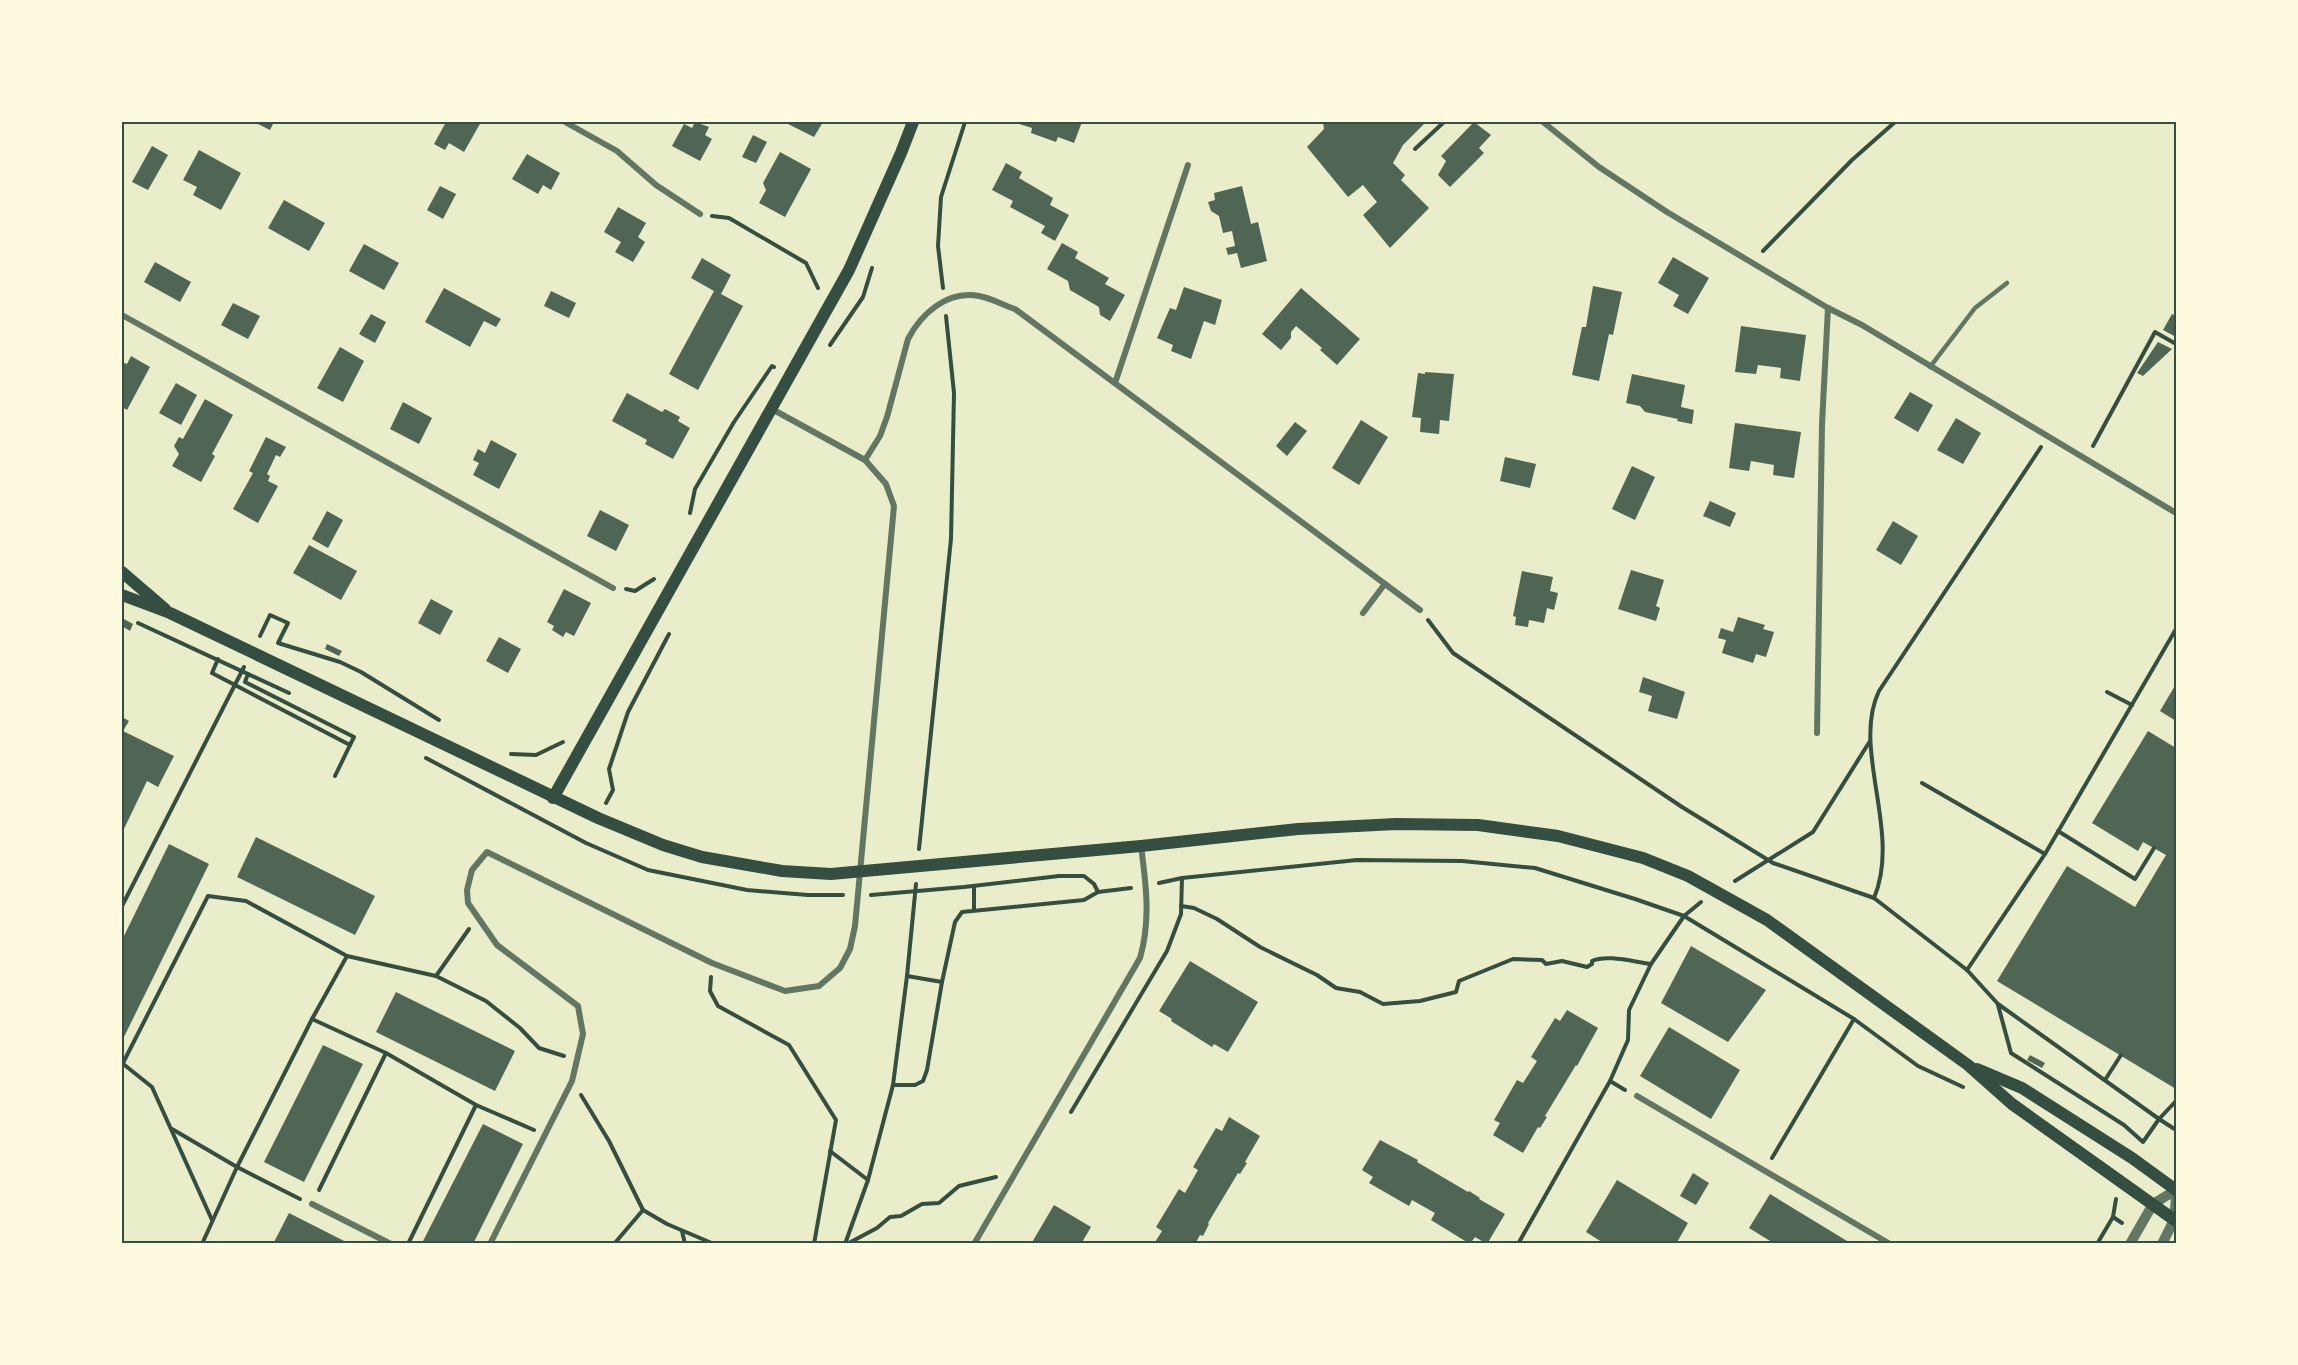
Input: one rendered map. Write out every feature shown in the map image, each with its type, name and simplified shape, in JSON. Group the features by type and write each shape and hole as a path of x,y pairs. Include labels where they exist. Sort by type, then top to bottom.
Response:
{"main road":[{"path":"554,798 849,270 913,122"},
{"path":"122,572 170,614"},
{"path":"122,595 170,614 554,798 663,845 702,857 782,871 831,874 885,870 1298,829 1396,824 1478,825 1558,836 1633,855 1688,876 1767,920 1968,1065 2012,1104 2175,1220"},
{"path":"1968,1065 2022,1088 2132,1158 2176,1190"}],"street":[{"path":"565,122 617,151 656,185 700,214"},
{"path":"1543,122 1599,167 1666,213 1828,308 1862,325 2176,513"},
{"path":"1115,383 1188,165"},
{"path":"865,460 880,436 888,417 908,339 922,316 945,300 962,296 979,296 1014,309 1420,610"},
{"path":"1817,733 1822,424 1828,308"},
{"path":"122,315 613,588"},
{"path":"490,1244 572,1081 583,1034 578,1006 498,945 468,903 467,890 472,870 487,852 712,963 785,991 819,986 840,968 850,949 855,926 894,506 886,484 865,460 770,408"},
{"path":"1363,613 1384,585"},
{"path":"974,1244 1140,958 1146,938 1146,886 1141,846"},
{"path":"1636,1096 1890,1244"},
{"path":"2130,1244 2153,1204 2176,1190"},
{"path":"2162,1244 2175,1220 2176,1198"},
{"path":"312,1204 391,1244"}],"lane":[{"path":"1930,367 1975,308 2007,283"}],"path":[{"path":"919,851 951,539 954,393 938,246 941,197 965,122"},
{"path":"1415,149 1443,122"},
{"path":"1755,265 1766,247 1852,160 1895,122"},
{"path":"700,214 729,218 806,263 827,308"},
{"path":"2086,460 2155,332 2176,344"},
{"path":"1874,898 1881,878 1881,820 1870,741 1872,705 2047,437"},
{"path":"689,517 695,489 704,475"},
{"path":"613,588 635,591 660,575 654,585"},
{"path":"1420,610 1453,653 1682,807 1773,863 1874,898 1966,970 1998,1004 2176,1130"},
{"path":"255,645 270,615 288,623 278,643 340,662 361,672 442,721"},
{"path":"134,621 291,694"},
{"path":"1966,970 2045,854 2176,629"},
{"path":"218,659 212,673 350,745"},
{"path":"122,906 245,665"},
{"path":"248,674 245,682 354,737 335,776"},
{"path":"2107,692 2132,705"},
{"path":"1733,882 1813,832 1870,741"},
{"path":"502,750 512,755 536,755 565,742"},
{"path":"419,754 586,843 648,870 702,882"},
{"path":"1922,783 2045,854"},
{"path":"2058,831 2135,879 2154,848"},
{"path":"893,1085 915,1085 923,1081 955,922 962,912 974,909 1084,900 1098,892 1146,886 1182,878 1358,860 1462,861 1535,868 1635,898 1684,916 1854,1019 1918,1066 1966,1089"},
{"path":"846,1244 868,1180 893,1085 917,873"},
{"path":"964,887 1059,876 1084,876 1094,884 1098,892"},
{"path":"974,886 974,909"},
{"path":"212,1221 152,1087 122,1063 208,896 246,901 347,956 435,976 486,1001 539,1047 576,1060"},
{"path":"1518,1244 1610,1081 1628,1040 1629,1010 1651,964 1684,916 1703,901"},
{"path":"1181,906 1194,908 1217,919 1260,947 1317,975 1336,988 1360,992 1383,1004 1420,1001 1442,994 1452,994 1456,992 1459,981 1514,959 1542,960 1546,964 1562,961 1587,967 1595,958 1651,964"},
{"path":"435,976 478,916"},
{"path":"204,1243 237,1167 312,1019 347,956"},
{"path":"907,976 942,982"},
{"path":"710,991 718,1006 789,1045 836,1120 814,1244"},
{"path":"1998,1004 2011,1053 2124,1125 2143,1142 2159,1119 2176,1101"},
{"path":"312,1019 386,1053 476,1105 545,1135"},
{"path":"1765,1170 1854,1019"},
{"path":"172,1129 237,1167 312,1204 386,1053"},
{"path":"2105,1080 2121,1055"},
{"path":"572,1081 609,1141 643,1210 714,1244"},
{"path":"408,1244 476,1105"},
{"path":"830,1151 868,1180"},
{"path":"846,1244 877,1228 890,1217 901,1216 922,1204 939,1203 959,1186 1017,1172"},
{"path":"614,1244 643,1210"},
{"path":"2097,1244 2114,1217"},
{"path":"682,1230 685,1244"}],"building":[{"path":"254,122 274,122 270,130"},
{"path":"446,122 481,122 464,152 449,143 445,150 434,144"},
{"path":"695,122 709,127 705,135 712,139 700,161 672,146 684,124 692,128"},
{"path":"784,122 823,122 814,137"},
{"path":"1013,122 1082,122 1074,143 1058,137 1056,142 1031,133 1032,128"},
{"path":"1323,122 1426,122 1403,145 1393,163 1405,175 1401,180 1429,208 1390,248 1363,215 1377,202 1363,185 1348,197 1307,147 1324,129"},
{"path":"1474,122 1491,135 1479,148 1484,153 1450,187 1438,175 1446,161 1441,156"},
{"path":"753,135 767,142 756,163 742,157"},
{"path":"152,146 168,155 148,190 132,182"},
{"path":"199,150 241,173 221,210 193,195 197,187 183,180"},
{"path":"780,152 811,169 785,217 759,203 766,190 763,183"},
{"path":"527,154 560,173 551,190 543,185 538,194 512,179"},
{"path":"1006,163 1022,172 1019,178 1053,198 1050,205 1069,215 1055,241 1041,233 1045,226 1010,207 1013,201 992,190"},
{"path":"440,186 456,194 443,219 427,210"},
{"path":"1242,186 1251,224 1258,222 1267,261 1241,268 1237,253 1228,255 1226,248 1235,246 1232,231 1223,233 1219,216 1211,211 1208,202 1215,200 1214,193"},
{"path":"284,200 325,223 309,251 268,228"},
{"path":"618,207 646,223 638,237 645,242 633,262 615,252 621,242 604,232"},
{"path":"1062,243 1078,252 1075,258 1109,278 1105,284 1125,295 1110,321 1100,315 1099,307 1070,290 1068,281 1047,269"},
{"path":"364,244 399,263 384,290 349,271"},
{"path":"1673,257 1709,278 1688,314 1673,306 1679,295 1658,283"},
{"path":"702,258 731,275 721,294 743,306 698,390 669,374 714,291 691,278"},
{"path":"155,262 191,282 180,302 144,282"},
{"path":"1593,286 1622,292 1613,335 1609,334 1599,381 1572,375 1582,327 1586,327"},
{"path":"1184,287 1222,300 1215,325 1204,321 1191,359 1171,351 1173,345 1157,338 1170,308 1176,310"},
{"path":"444,288 501,319 496,327 484,321 470,347 425,322"},
{"path":"1301,288 1360,339 1337,365 1320,350 1322,348 1296,326 1291,332 1291,338 1281,350 1262,334"},
{"path":"551,291 576,303 569,318 544,306"},
{"path":"233,303 260,316 248,339 221,325"},
{"path":"371,314 386,322 375,343 359,334"},
{"path":"2172,314 2176,316 2176,337 2163,330"},
{"path":"1741,326 1806,335 1800,381 1780,378 1781,368 1758,365 1756,374 1735,372"},
{"path":"2158,342 2172,349 2143,376 2137,373"},
{"path":"340,347 364,361 343,402 317,388"},
{"path":"131,356 150,367 127,410 122,407 122,362 127,364"},
{"path":"1425,372 1454,374 1449,421 1440,420 1439,434 1420,432 1421,418 1412,417 1418,373 1425,374"},
{"path":"1632,374 1685,385 1681,407 1694,410 1692,424 1645,412 1640,406 1626,403"},
{"path":"176,383 197,395 181,425 159,413"},
{"path":"1910,392 1933,405 1918,432 1894,418"},
{"path":"627,393 662,412 665,409 680,417 678,421 690,428 673,459 645,444 647,440 612,421"},
{"path":"205,399 233,415 212,454 215,456 201,482 172,466 179,454 174,446 179,437 183,439"},
{"path":"403,402 432,418 419,444 390,429"},
{"path":"1956,418 1981,433 1963,464 1937,450"},
{"path":"1361,420 1388,437 1359,485 1332,468"},
{"path":"1295,422 1307,431 1287,456 1276,446"},
{"path":"1735,423 1801,432 1794,478 1773,475 1774,465 1751,461 1749,471 1729,468"},
{"path":"266,437 286,447 280,457 276,455 267,474 270,476 268,481 278,486 258,523 233,509 253,473 249,471"},
{"path":"491,440 517,454 499,489 473,475 479,463 473,460 478,449 485,453"},
{"path":"1505,457 1536,464 1530,488 1500,481"},
{"path":"1632,466 1655,477 1635,520 1612,509"},
{"path":"1710,501 1736,513 1730,527 1703,516"},
{"path":"600,510 629,525 616,551 587,536"},
{"path":"327,511 343,520 328,548 312,539"},
{"path":"1893,521 1918,536 1901,565 1876,550"},
{"path":"309,545 357,571 341,600 293,573"},
{"path":"1631,570 1664,580 1656,606 1660,608 1656,621 1618,609"},
{"path":"1522,571 1553,577 1550,591 1558,593 1554,610 1547,608 1544,623 1529,620 1528,627 1515,625 1516,617 1513,616"},
{"path":"564,589 591,603 574,636 566,632 563,637 552,630 554,626 547,622"},
{"path":"431,599 453,611 440,635 418,623"},
{"path":"1738,617 1765,625 1763,629 1774,632 1766,657 1756,654 1753,663 1722,653 1726,640 1718,638 1721,628 1733,632"},
{"path":"122,618 133,624 130,631 122,626"},
{"path":"499,637 521,649 508,673 486,661"},
{"path":"327,644 342,651 339,656 325,649"},
{"path":"1643,677 1685,692 1677,719 1648,711 1652,696 1639,692"},
{"path":"2176,684 2176,721 2160,711"},
{"path":"122,717 129,721 123,731 174,756 158,787 147,781 122,833"},
{"path":"2148,731 2176,748 2176,1089 1997,981 2067,866 2135,907 2166,855 2143,842 2138,851 2092,823"},
{"path":"256,837 375,896 355,935 237,877"},
{"path":"169,844 209,864 122,1041 122,940"},
{"path":"1691,946 1766,990 1728,1042 1661,1003"},
{"path":"1190,961 1258,1002 1228,1052 1214,1044 1212,1047 1159,1011"},
{"path":"396,992 515,1051 495,1091 376,1032"},
{"path":"1567,1010 1598,1028 1545,1116 1547,1117 1540,1128 1538,1127 1523,1153 1493,1135 1500,1123 1494,1120 1517,1080 1523,1083 1537,1061 1531,1057 1555,1018 1560,1021"},
{"path":"1669,1027 1740,1070 1711,1119 1640,1076"},
{"path":"323,1045 363,1064 304,1182 264,1162"},
{"path":"2030,1055 2045,1063 2042,1068 2027,1060"},
{"path":"1229,1117 1260,1136 1245,1162 1247,1163 1240,1174 1238,1173 1208,1223 1203,1236 1200,1235 1195,1244 1157,1244 1155,1242 1162,1231 1156,1227 1179,1189 1185,1193 1198,1170 1193,1167 1216,1128 1222,1131"},
{"path":"483,1124 523,1144 473,1244 428,1244 423,1241"},
{"path":"1380,1140 1418,1160 1417,1162 1505,1214 1487,1244 1475,1237 1470,1244 1431,1220 1435,1213 1412,1200 1409,1206 1369,1183 1373,1177 1362,1170"},
{"path":"1693,1173 1709,1183 1696,1205 1680,1196"},
{"path":"1617,1180 1688,1223 1676,1244 1605,1244 1586,1232"},
{"path":"1770,1194 1852,1244 1775,1244 1749,1228"},
{"path":"1054,1205 1091,1227 1081,1244 1031,1244"},
{"path":"289,1213 350,1244 273,1244"}]}
